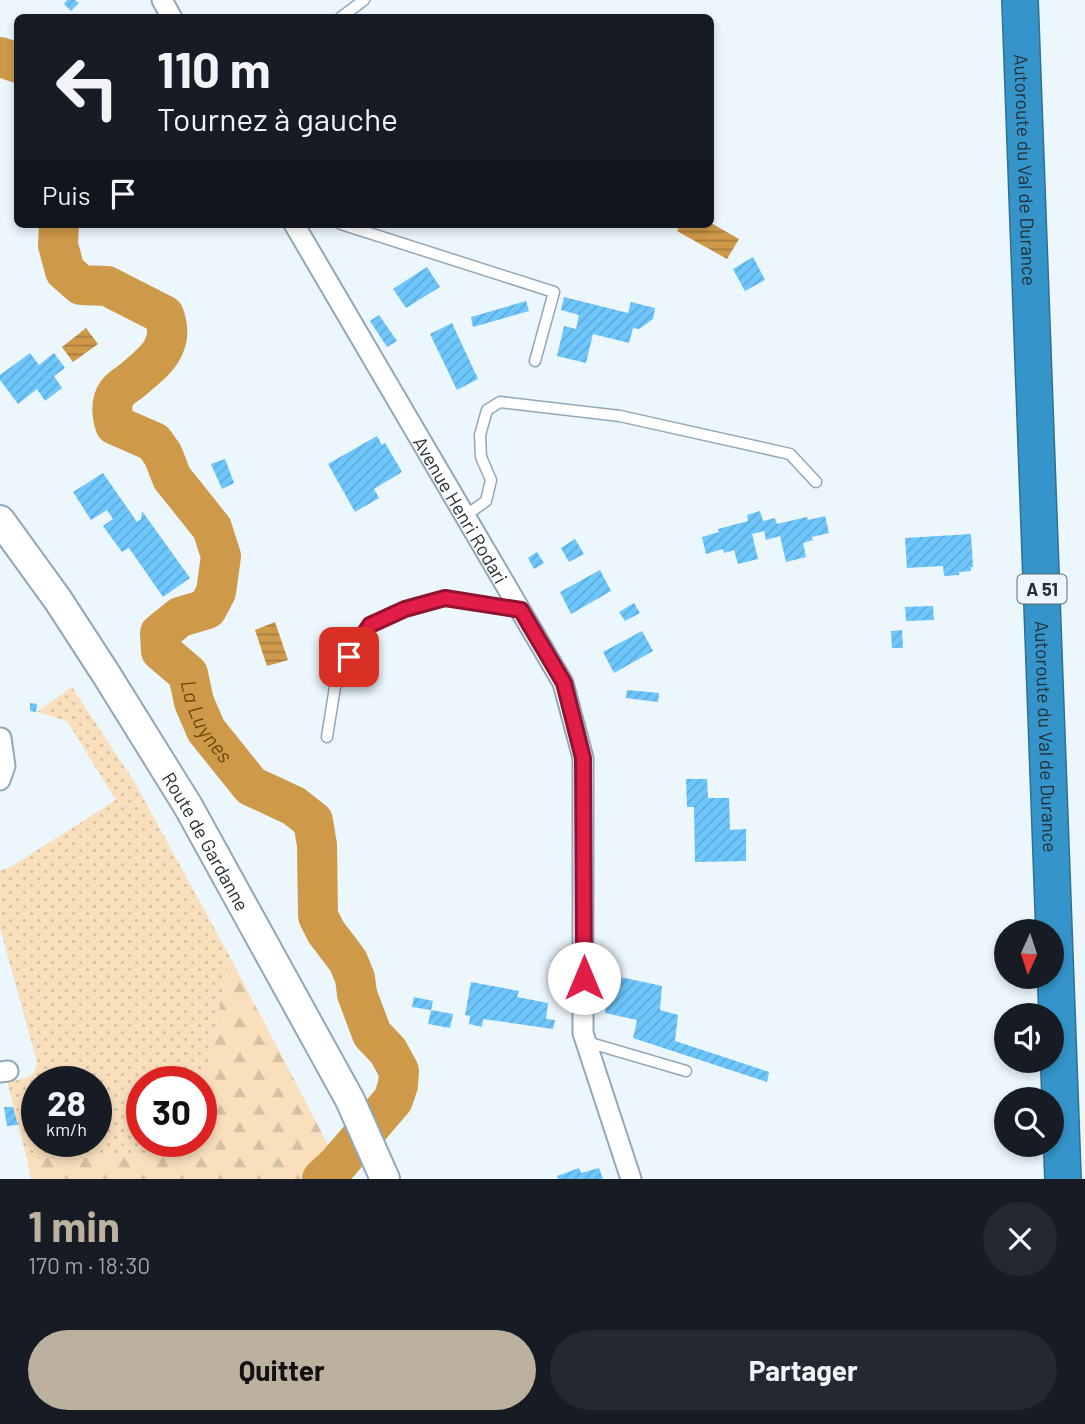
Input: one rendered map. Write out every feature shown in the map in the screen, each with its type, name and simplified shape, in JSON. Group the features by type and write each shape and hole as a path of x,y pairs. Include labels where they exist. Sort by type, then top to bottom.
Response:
{"highway":[{"name":"Autoroute du Val de Durance","path":"1020,0 1063,1179"}],"main road":[{"name":"Route de Gardanne","path":"0,520 58,600 188,806 350,1100 383,1173"}],"street":[{"name":"Avenue Henri Rodari","path":"295,228 564,683 583,758 583,1033 631,1179"},
{"path":"0,780 5,766 1,738"}],"lane":[{"path":"345,14 364,0"},
{"path":"354,228 554,292 535,361"},
{"path":"465,516 486,501 491,480 481,457 480,435 487,410 500,402 620,416 790,454 817,482"},
{"path":"327,737 335,687 370,625 405,609 445,598 521,610"},
{"path":"586,1042 686,1071"}],"green space":[{"path":"72,687 135,783 230,957 207,1066 126,1066 126,1155 112,1156 112,1066 36,1066 0,928 0,870 9,868 116,800 67,721 37,712"},
{"path":"230,957 346,1179 31,1179 27,1159 126,1155 217,1157 217,1066 207,1066"},
{"path":"21,1079 21,1136 7,1081"},
{"path":"26,1157 77,1157 27,1159"}],"shaded area":[{"path":"714,225 739,239 727,259 677,231 679,228 714,228"},
{"path":"86,328 98,344 73,362 62,347"},
{"path":"275,622 288,660 267,666 255,630"}],"building":[{"path":"67,0 79,3 71,11 64,4"},
{"path":"753,257 765,280 745,291 733,269"},
{"path":"427,267 440,287 406,308 393,289"},
{"path":"564,297 628,313 631,302 655,308 653,319 639,329 633,328 629,343 593,334 586,363 557,356 564,326 576,329 579,315 561,310"},
{"path":"526,301 529,311 473,327 471,317"},
{"path":"379,315 397,341 387,347 370,321"},
{"path":"452,323 478,379 457,390 430,334"},
{"path":"30,353 39,365 54,353 65,368 54,376 62,388 45,401 37,389 18,404 0,380 0,375"},
{"path":"377,436 382,445 385,443 402,472 374,489 379,498 355,512 328,464"},
{"path":"225,459 234,483 222,489 211,464"},
{"path":"103,473 137,522 141,519 142,511 190,578 163,597 129,548 122,552 103,526 113,519 107,510 91,520 73,492"},
{"path":"760,511 763,521 775,518 777,524 825,516 829,533 812,537 813,540 803,543 806,557 786,562 780,536 766,540 764,531 752,534 758,559 738,564 734,550 724,553 723,549 706,554 702,537 719,532 718,529 748,521 747,515"},
{"path":"971,534 971,571 944,576 943,566 907,568 905,538"},
{"path":"575,539 584,554 569,562 561,548"},
{"path":"537,552 544,563 534,569 528,558"},
{"path":"600,570 611,591 571,614 560,592"},
{"path":"634,603 640,613 625,621 619,612"},
{"path":"933,606 934,620 906,621 905,607"},
{"path":"902,630 903,648 892,648 891,631"},
{"path":"642,631 653,651 614,673 603,652"},
{"path":"627,690 659,693 658,702 626,698"},
{"path":"30,703 37,704 36,712 30,711"},
{"path":"686,779 707,779 708,798 729,798 730,830 746,829 746,861 695,862 694,807 687,807"},
{"path":"611,975 662,986 660,1010 678,1015 675,1041 769,1072 767,1082 633,1038 637,1020 605,1013"},
{"path":"471,982 519,991 517,997 548,1003 546,1019 555,1020 553,1029 483,1019 482,1027 469,1024 470,1016 465,1015"},
{"path":"414,997 433,1001 431,1010 412,1007"},
{"path":"431,1010 453,1014 450,1028 428,1024"},
{"path":"4,1107 13,1107 18,1125 7,1126"},
{"path":"579,1168 581,1173 599,1168 603,1179 558,1179 557,1176"}],"waterway":[{"name":"La Luynes","path":"0,57 14,62"},
{"name":"La Luynes","path":"59,228 58,245 65,271 81,285 107,286 164,315 167,326 165,345 147,368 119,390 113,401 114,421 115,425 154,442 163,455 172,478 212,528 221,556 216,592 207,609 180,617 160,633 161,651 188,674 194,702 206,730 251,786 294,806 313,821 317,845 318,916 326,932 348,961 372,1034 388,1051 399,1071 393,1100 322,1179"}],"route":[{"path":"349,657 370,625 405,609 445,598 521,610 564,683 583,758 584,978"}]}
